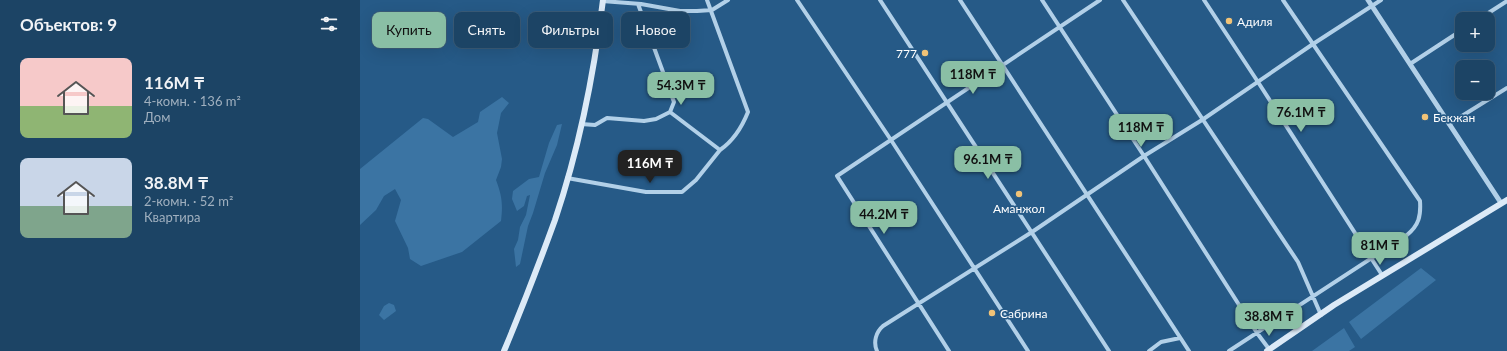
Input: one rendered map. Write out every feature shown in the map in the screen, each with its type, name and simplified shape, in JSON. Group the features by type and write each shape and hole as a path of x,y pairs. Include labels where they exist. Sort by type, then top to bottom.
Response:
{"main road":[{"path":"504,351 555,219 567,178 581,124 599,35 603,1"},
{"path":"1268,350 1334,305 1504,201"}],"street":[{"path":"567,178 646,192 682,192 696,180 720,150 729,144 744,122 748,112 712,10 707,0"},
{"path":"603,1 638,4 680,11 712,10 728,0"},
{"path":"797,0 891,140 1028,351"},
{"path":"880,0 1109,351"},
{"path":"960,0 1189,351"},
{"path":"1042,0 1268,350"},
{"path":"949,351 837,176 1100,0"},
{"path":"1123,0 1298,262 1321,315"},
{"path":"1204,0 1382,275"},
{"path":"1229,351 1372,259 1415,228 1421,212 1420,201 1283,0"},
{"path":"1368,0 1449,124 1504,201"},
{"path":"877,351 875,338 878,330 918,303 1032,232 1144,156 1202,120 1313,44 1381,0"},
{"path":"1490,12 1507,1"},
{"path":"581,124 595,125 607,118 644,121 656,119 670,112 674,102 638,4"},
{"path":"1410,64 1455,35"},
{"path":"1449,124 1507,88"},
{"path":"670,112 720,150"},
{"path":"1149,351 1161,342 1180,338"}],"shaded area":[{"path":"502,97 509,103 501,113 497,133 502,159 501,167 496,180 502,200 501,221 462,252 421,266 410,259 408,248 395,221 401,200 395,189 384,196 376,210 360,225 360,169 423,118 428,119 453,137 478,122 480,112"},
{"path":"562,124 557,145 545,173 528,226 520,264 516,267 514,249 518,240 520,227 526,215 530,195 527,196 524,206 517,211 512,199 513,191 529,179 539,177 549,143 557,125"},
{"path":"1421,268 1436,280 1361,339 1349,322"},
{"path":"389,303 394,305 396,311 384,320 379,315 384,306"},
{"path":"1344,328 1355,347 1349,351 1312,351"}],"place":[{"name":"Адиля","path":"1229,21"},
{"name":"777","path":"925,53"},
{"name":"Бекжан","path":"1425,117"},
{"name":"Аманжол","path":"1019,194"},
{"name":"Сабрина","path":"992,313"}]}
